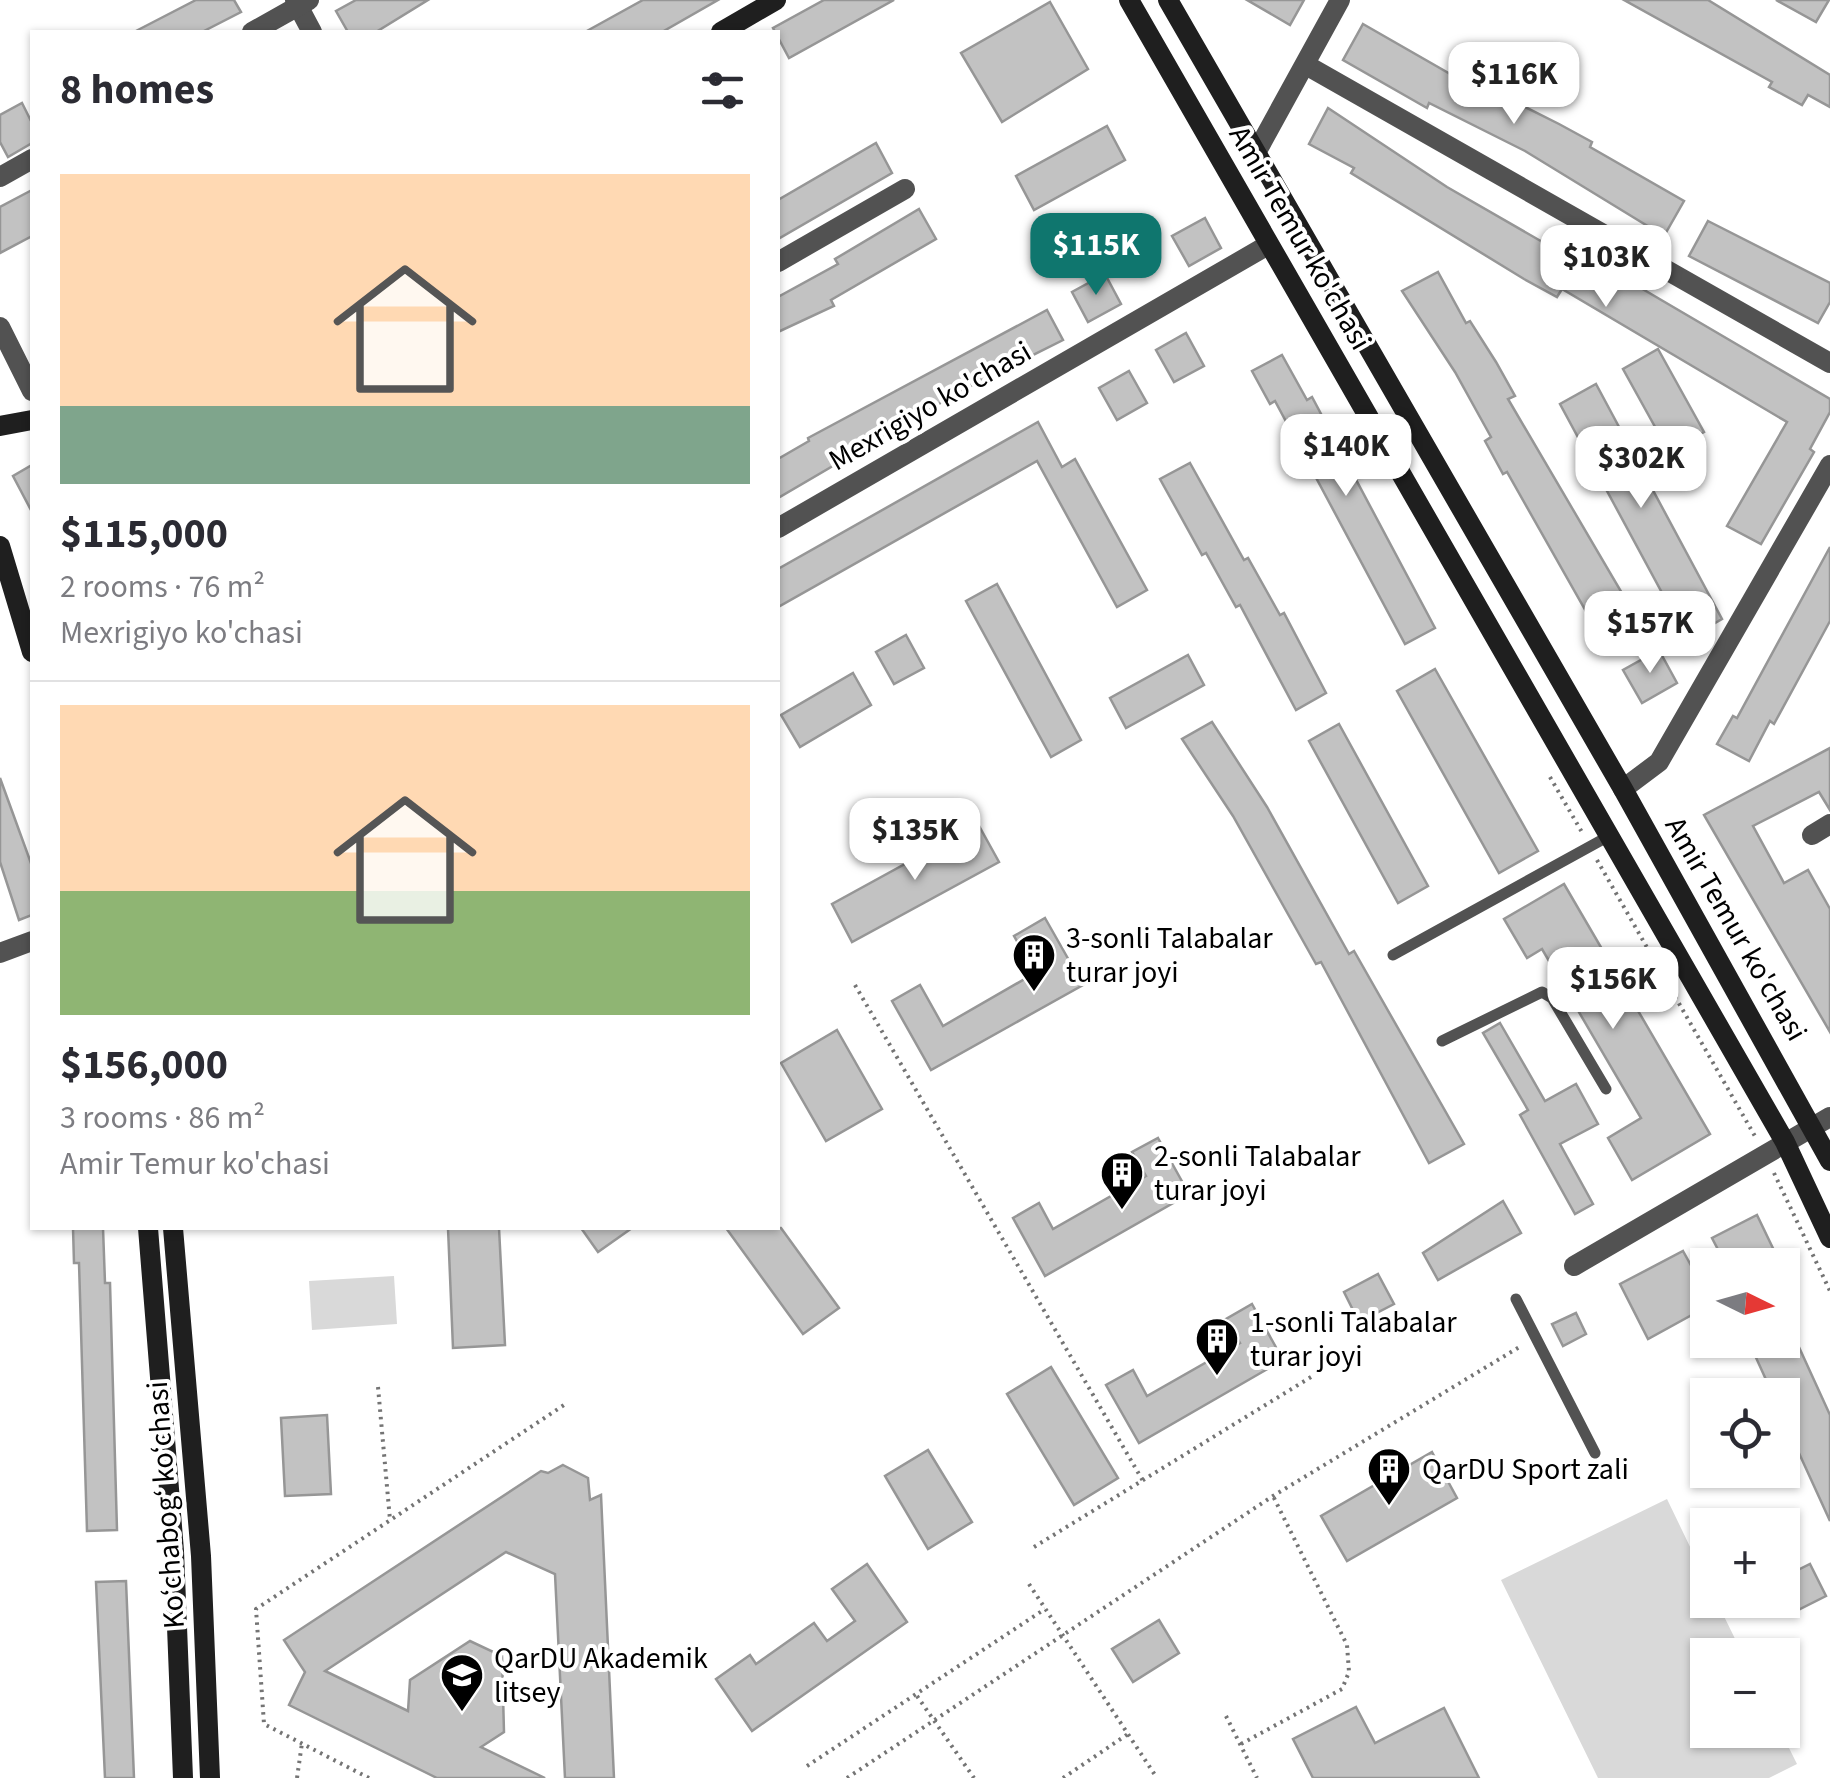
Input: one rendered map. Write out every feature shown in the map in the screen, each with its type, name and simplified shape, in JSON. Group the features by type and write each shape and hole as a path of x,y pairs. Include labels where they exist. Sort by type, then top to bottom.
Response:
{"main road":[{"path":"724,30 776,0"},
{"name":"Amir Temur ko'chasi","path":"1129,0 1785,1142 1830,1238"},
{"name":"Amir Temur ko'chasi","path":"1168,0 1623,789 1822,1122 1830,1161"},
{"path":"0,426 30,420"},
{"path":"0,546 30,645"},
{"name":"Ko‘chabog‘ ko‘chasi","path":"148,1230 174,1552 183,1778"},
{"name":"Ko‘chabog‘ ko‘chasi","path":"173,1230 201,1556 210,1778"}],"street":[{"path":"1257,151 1340,0"},
{"path":"255,30 300,2 311,30"},
{"path":"1306,64 1830,363"},
{"path":"0,177 30,159"},
{"path":"780,261 905,189"},
{"name":"Mexrigiyo ko'chasi","path":"780,527 1268,245"},
{"path":"0,327 30,386"},
{"path":"1623,789 1659,762 1830,465"},
{"path":"0,953 30,942"},
{"path":"1574,1266 1822,1122"}],"lane":[{"path":"1392,955 1609,836"},
{"path":"1442,1041 1542,992 1552,998 1606,1089"},
{"path":"1516,1299 1595,1453"}],"path":[{"path":"855,985 1143,1481"},
{"path":"848,1778 1273,1496 1534,1338"},
{"path":"1034,1547 1311,1378"},
{"path":"378,1387 390,1520"},
{"path":"370,1778 264,1724 256,1609 564,1405"},
{"path":"1240,1744 1342,1689 1349,1672 1348,1644 1273,1496"},
{"path":"1029,1584 1157,1778"},
{"path":"807,1766 1046,1609"},
{"path":"916,1694 974,1778"},
{"path":"1226,1716 1257,1778"},
{"path":"1064,1778 1128,1734"},
{"path":"297,1778 302,1743"}],"shaded area":[{"path":"394,1276 397,1324 312,1330 309,1281"},
{"path":"1667,1499 1690,1547 1690,1618 1725,1618 1735,1638 1690,1638 1690,1748 1789,1748 1797,1764 1769,1778 1598,1778 1501,1580"}],"building":[{"path":"196,0 234,0 241,12 206,30 138,30"},
{"path":"356,0 428,0 379,30 347,30 336,11"},
{"path":"643,0 718,0 666,30 589,30"},
{"path":"824,0 894,0 789,58 780,41 780,30 773,28"},
{"path":"1247,0 1304,0 1290,25"},
{"path":"1624,0 1708,0 1830,75 1830,107 1808,95 1802,105 1769,87 1772,82"},
{"path":"1776,0 1829,0 1816,22"},
{"path":"1050,2 1088,69 1002,122 961,53"},
{"path":"1363,24 1459,79 1461,75 1592,142 1590,147 1684,201 1664,236 1525,151 1429,103 1427,108 1343,60"},
{"path":"22,103 30,119 30,144 8,157 0,142 0,115"},
{"path":"1328,108 1447,187 1589,268 1593,260 1830,399 1830,412 1810,449 1814,452 1761,544 1727,526 1787,422 1562,289 1557,297 1524,279 1351,173 1354,168 1309,144"},
{"path":"1107,126 1125,160 1034,210 1016,176"},
{"path":"876,143 892,173 780,238 780,199"},
{"path":"30,191 30,237 0,253 0,207"},
{"path":"919,209 936,239 831,300 834,306 780,331 780,296 838,264 835,259"},
{"path":"1205,218 1221,248 1189,266 1172,236"},
{"path":"1708,221 1830,283 1830,302 1818,323 1689,256"},
{"path":"1438,272 1466,323 1470,321 1496,362 1515,396 1508,399 1636,617 1600,636 1507,472 1503,474 1485,441 1491,437 1455,372 1402,291"},
{"path":"1105,274 1121,304 1088,322 1072,292"},
{"path":"1047,310 1063,340 961,391 780,497 780,458 809,441 808,438"},
{"path":"1186,333 1204,366 1174,382 1156,350"},
{"path":"1658,349 1704,432 1669,452 1623,369"},
{"path":"1282,355 1307,400 1312,397 1435,628 1405,644 1275,401 1270,404 1252,371"},
{"path":"1129,371 1147,403 1117,420 1099,388"},
{"path":"1596,384 1722,619 1687,639 1560,404"},
{"path":"1038,422 1062,467 1075,459 1147,590 1117,607 1037,461 780,606 780,568"},
{"path":"1190,463 1244,560 1248,558 1280,615 1284,613 1326,693 1296,710 1240,605 1236,607 1206,553 1202,555 1160,479"},
{"path":"30,466 30,508 13,476"},
{"path":"1830,547 1830,621 1774,724 1770,721 1749,761 1717,744 1733,716 1737,718"},
{"path":"997,584 1081,740 1051,757 966,601"},
{"path":"906,635 924,668 894,684 876,652"},
{"path":"1659,650 1677,683 1642,703 1623,670"},
{"path":"1188,655 1204,685 1126,728 1110,698"},
{"path":"1435,669 1538,851 1499,873 1397,691"},
{"path":"853,673 871,705 800,747 781,715"},
{"path":"1212,722 1267,807 1349,954 1354,951 1464,1144 1429,1163 1321,962 1316,964 1233,816 1182,739"},
{"path":"1339,724 1428,886 1398,903 1309,741"},
{"path":"1830,748 1830,810 1819,792 1753,826 1784,883 1808,870 1830,909 1830,1032 1704,815"},
{"path":"0,778 30,860 30,916 19,920 0,862"},
{"path":"978,824 999,862 852,942 832,904"},
{"path":"1564,884 1710,1134 1632,1180 1608,1138 1641,1118 1542,949 1527,958 1504,919"},
{"name":"3-sonli Talabalar turar joyi","path":"1045,918 1083,985 931,1070 892,1001 920,985 943,1026 1035,973 1014,936"},
{"path":"1500,1023 1545,1101 1576,1084 1598,1124 1560,1144 1593,1204 1575,1214 1520,1115 1528,1110 1483,1033"},
{"path":"837,1030 882,1109 826,1141 781,1063"},
{"name":"2-sonli Talabalar turar joyi","path":"1158,1138 1189,1194 1045,1276 1013,1218 1039,1203 1053,1229 1146,1176 1132,1152"},
{"path":"1503,1201 1521,1233 1438,1280 1423,1253"},
{"path":"1757,1215 1773,1248 1717,1248 1712,1238"},
{"path":"781,1228 839,1308 803,1334 727,1230"},
{"path":"73,1230 103,1230 105,1283 110,1283 117,1530 87,1531 79,1263 74,1263"},
{"path":"448,1230 499,1230 505,1345 453,1348"},
{"path":"582,1230 629,1230 598,1252"},
{"path":"1683,1251 1690,1264 1690,1316 1648,1339 1620,1284"},
{"path":"1378,1274 1394,1304 1359,1322 1344,1292"},
{"name":"1-sonli Talabalar turar joyi","path":"1252,1304 1283,1360 1139,1443 1106,1385 1133,1370 1147,1396 1240,1343 1226,1319"},
{"path":"1576,1313 1586,1334 1563,1346 1552,1324"},
{"path":"1800,1349 1830,1415 1830,1521 1800,1455 1800,1378 1765,1378 1756,1358 1800,1358"},
{"path":"1051,1367 1118,1478 1074,1505 1007,1394"},
{"path":"327,1415 331,1494 285,1496 281,1418"},
{"path":"928,1450 972,1522 928,1549 885,1476"},
{"name":"QarDU Sport zali","path":"1432,1452 1457,1498 1347,1561 1321,1516"},
{"path":"563,1465 588,1478 590,1500 601,1495 614,1778 565,1778 555,1574 506,1552 325,1671 408,1711 410,1680 470,1641 502,1656 504,1732 481,1747 545,1778 437,1778 289,1705 305,1672 284,1640 541,1471 548,1473"},
{"path":"867,1564 907,1622 752,1731 716,1679 750,1655 756,1664 814,1623 827,1641 855,1621 832,1589"},
{"path":"1810,1564 1826,1596 1800,1609 1800,1569"},
{"path":"126,1581 134,1778 105,1778 96,1582"},
{"path":"1159,1620 1179,1653 1133,1682 1112,1649"},
{"path":"1356,1707 1375,1743 1444,1708 1479,1778 1313,1778 1293,1739"}],"place":[{"name":"3-sonli Talabalar turar joyi","path":"1034,993"},
{"name":"2-sonli Talabalar turar joyi","path":"1122,1211"},
{"name":"1-sonli Talabalar turar joyi","path":"1217,1377"},
{"name":"QarDU Sport zali","path":"1389,1507"},
{"name":"QarDU Akademik litsey","path":"462,1713"}]}
